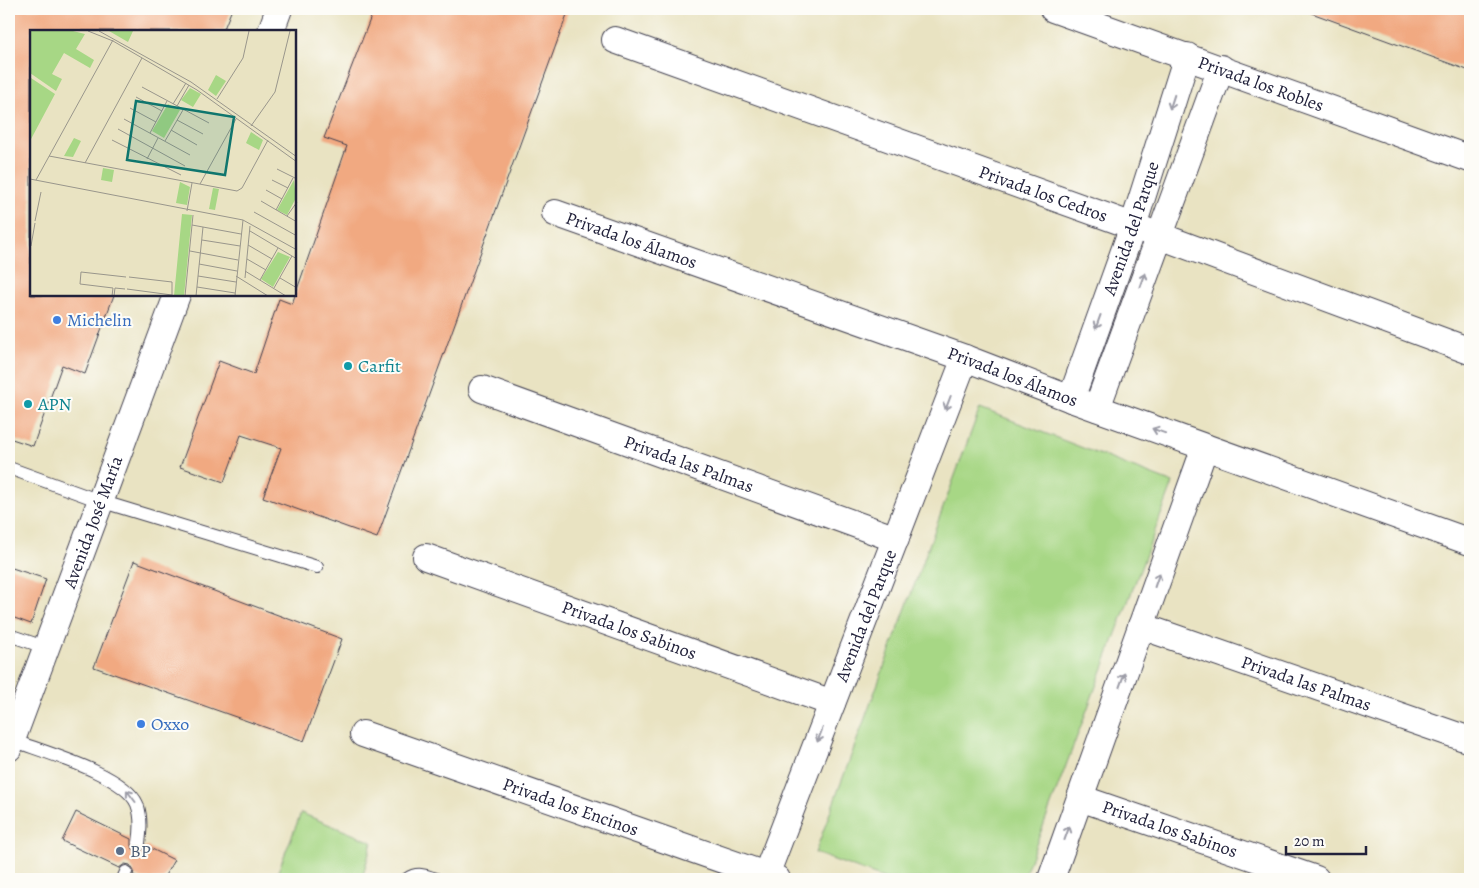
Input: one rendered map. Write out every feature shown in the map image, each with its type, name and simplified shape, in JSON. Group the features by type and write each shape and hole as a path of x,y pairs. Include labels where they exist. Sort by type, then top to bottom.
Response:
{"street":[{"path":"271,30 279,9"},
{"name":"Privada los Robles","path":"1053,9 1470,159"},
{"name":"Privada los Cedros","path":"615,40 1133,226 1470,351"},
{"name":"Avenida del Parque","path":"1071,399 1133,226 1187,56"},
{"name":"Avenida del Parque","path":"1097,408 1221,68"},
{"name":"Privada los Álamos","path":"555,213 965,358 1071,399 1470,542"},
{"name":"Avenida José María","path":"10,744 177,296"},
{"name":"Avenida del Parque","path":"772,877 832,702 965,358"},
{"name":"Privada las Palmas","path":"482,389 896,539"},
{"path":"1051,879 1205,447"},
{"name":"Privada los Sabinos","path":"426,557 832,702"},
{"name":"Privada las Palmas","path":"1141,626 1470,740"},
{"name":"Privada los Encinos","path":"363,734 772,877"},
{"name":"Privada los Sabinos","path":"1080,798 1316,879"}],"lane":[{"path":"9,468 100,501 317,567"},
{"path":"9,634 47,648"},
{"path":"10,744 107,776 125,789 137,804 141,824 139,843"},
{"path":"407,879 413,874 422,874 436,879"}],"green space":[{"path":"980,408 1173,483 1023,879 886,879 815,853"},
{"path":"301,813 372,842 362,879 275,879"}],"building":[{"path":"9,9 232,9 223,30 30,30 30,296 114,296 85,374 62,365 33,446 9,438"},
{"path":"374,9 569,9 377,538 263,497 281,448 241,435 224,482 180,467 219,361 254,374 279,299 292,304 296,296 347,146 324,138"},
{"path":"1310,9 1470,9 1470,71 1309,12"},
{"path":"134,561 342,639 304,741 94,667"},
{"path":"9,567 46,579 31,624 9,616"},
{"name":"BP","path":"76,812 131,839 131,846 134,850 142,851 146,846 174,860 163,879 142,879 133,875 134,871 130,865 125,864 119,868 62,841"}],"place":[{"name":"Michelin","path":"57,320"},
{"name":"Carfit","path":"348,366"},
{"name":"APN","path":"28,404"},
{"name":"Oxxo","path":"141,724"},
{"name":"BP","path":"120,851"}]}
